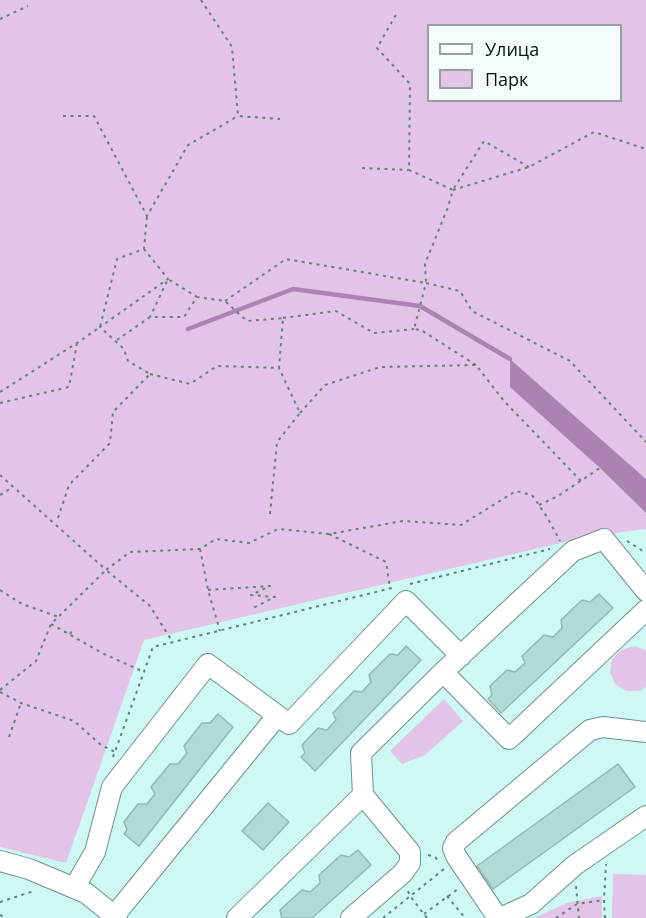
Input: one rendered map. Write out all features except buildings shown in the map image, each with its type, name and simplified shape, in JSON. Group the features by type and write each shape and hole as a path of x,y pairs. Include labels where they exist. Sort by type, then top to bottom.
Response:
{"street":[{"path":"351,918 403,873 410,863 410,852 363,795 361,753 443,672 573,551 604,539 646,591"},
{"path":"74,888 95,852 112,787 208,664 289,724 406,601 460,656"},
{"path":"443,672 509,739 646,610"},
{"path":"0,861 29,869 86,893 115,917 277,716"},
{"path":"646,732 603,727 590,730 456,842 453,848 456,856 499,918 531,904 575,865 646,816"},
{"path":"237,918 363,795"}],"path":[{"path":"201,0 232,47 238,116"},
{"path":"0,20 28,6"},
{"path":"398,11 377,48 410,84 409,170"},
{"path":"63,116 94,116 147,216"},
{"path":"280,119 238,116 188,146 147,216 144,249 168,279 197,297 225,301 247,321 336,311 374,333 421,330 476,366 504,401 581,481"},
{"path":"362,168 409,170 453,190 529,167 594,132 646,149"},
{"path":"414,329 426,284 425,264 453,190 484,141 529,167"},
{"path":"100,327 117,259 144,249"},
{"path":"225,301 286,259 460,291 472,310 570,361 646,442"},
{"path":"116,340 150,317 168,279"},
{"path":"0,392 77,343 168,279"},
{"path":"150,317 184,317 197,297"},
{"path":"283,318 279,368 300,413"},
{"path":"100,327 124,349 128,361 150,374 190,384 217,366 279,368"},
{"path":"0,403 69,387 77,343"},
{"path":"270,514 278,442 325,385 380,367 476,366"},
{"path":"58,518 69,485 110,443 113,412 150,374"},
{"path":"539,506 600,468"},
{"path":"0,475 106,570 150,606 173,642"},
{"path":"0,495 13,487"},
{"path":"114,753 101,745 74,721 21,703 0,691 36,661 51,624 106,570 130,552 200,549 216,539 249,543 278,529 329,534 403,521 461,525 516,491 532,495 560,539"},
{"path":"329,534 386,562 390,588"},
{"path":"200,549 208,590 220,631"},
{"path":"111,763 153,647 550,549"},
{"path":"208,590 270,586 251,595 275,597 251,609"},
{"path":"0,590 22,604 59,616"},
{"path":"51,624 104,654 144,673"},
{"path":"70,634 74,628"},
{"path":"9,737 21,703"},
{"path":"605,918 606,844"},
{"path":"383,918 445,869 435,857 410,852"},
{"path":"575,865 579,918"},
{"path":"403,873 410,896 427,918"},
{"path":"424,914 459,888"},
{"path":"447,896 465,918"},
{"path":"556,918 577,904 604,900"},
{"path":"0,915 6,918"}],"green space":[{"path":"0,0 646,0 646,479 510,359 600,468 646,513 646,530 582,538 144,640 66,863 0,847"},
{"path":"634,646 646,650 646,687 639,691 626,691 615,684 610,672 612,659 621,650"},
{"path":"444,699 463,721 425,755 402,764 390,751"},
{"path":"613,874 646,875 646,918 612,918"},
{"path":"602,896 602,918 534,918 567,903"}],"shaded area":[{"path":"510,359 646,479 646,513 510,387"}],"waterway":[{"path":"188,329 293,289 420,306 510,359"}]}
